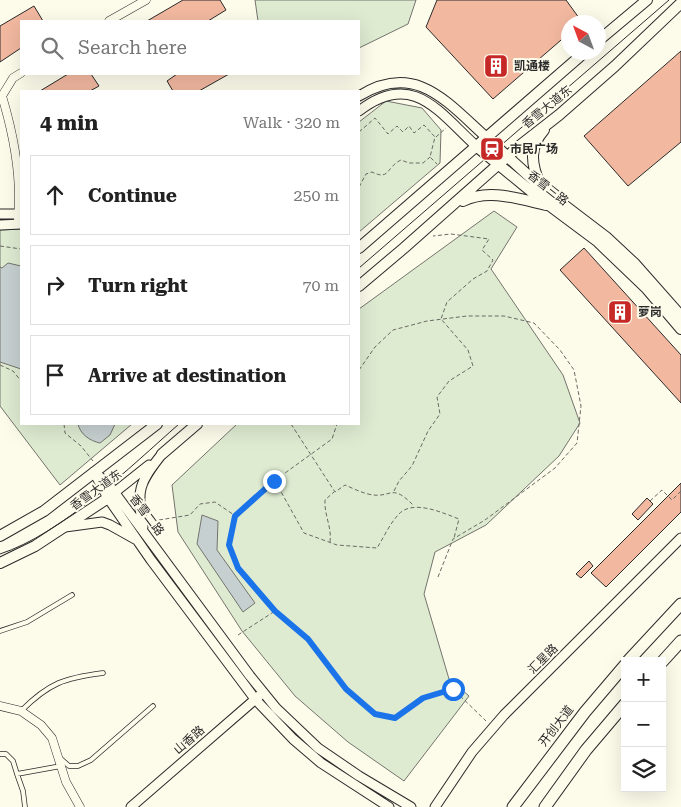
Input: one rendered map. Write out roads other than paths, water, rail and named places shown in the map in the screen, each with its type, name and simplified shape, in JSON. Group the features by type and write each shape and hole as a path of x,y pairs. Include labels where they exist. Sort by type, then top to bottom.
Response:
{"main road":[{"path":"606,34 647,0"},
{"name":"香雪大道东","path":"360,285 615,66 681,3"},
{"name":"香雪大道东","path":"360,247 576,60"},
{"path":"543,189 533,164 533,149 541,134 559,115"},
{"name":"香雪三路","path":"486,137 543,189 606,237 635,264 681,316"},
{"name":"香雪三路","path":"476,146 597,241 647,290 681,329"},
{"path":"445,212 475,195 505,196 550,206"},
{"name":"香雪大道东","path":"0,536 38,515 157,425"},
{"name":"香雪大道东","path":"162,454 196,425"},
{"name":"香雪大道东","path":"0,563 35,546 112,496"},
{"path":"632,657 681,604"},
{"path":"666,658 681,641"},
{"name":"开创大道","path":"513,807 585,712 621,670"},
{"path":"545,807 586,750 621,709"}],"street":[{"path":"111,20 146,0"},
{"path":"0,224 19,225 19,186 16,149 2,96 13,78 20,74"},
{"name":"香雪三路","path":"360,95 379,85 395,82 426,87 486,137"},
{"name":"香雪三路","path":"360,110 374,101 390,95 403,94 418,97 435,107 476,146"},
{"path":"0,214 20,214"},
{"path":"143,530 138,504 140,489 147,474 162,454"},
{"name":"香雪大道东","path":"112,496 162,454"},
{"name":"香雪二路","path":"94,472 112,496 143,530 263,693 288,720 318,748 359,776 411,807"},
{"name":"香雪二路","path":"112,496 139,541 255,700 293,739 321,764 390,807"},
{"path":"65,527 102,522 139,541"},
{"name":"汇星路","path":"435,807 462,767 492,728 681,538"},
{"name":"山香路","path":"131,807 263,693"},
{"path":"0,706 21,711 41,725 52,738 66,782 80,807"}],"lane":[{"path":"0,631 27,622 72,595"},
{"path":"21,711 52,685 78,676 103,673"},
{"path":"57,756 69,766 78,766 91,760 153,706"},
{"path":"0,754 6,754 13,760 23,791 25,807"},
{"path":"17,774 60,766"}],"tram line":[{"path":"360,267 669,0"},
{"path":"0,554 47,531 71,515 117,479 178,425"}],"place":[{"name":"凯通楼","path":"496,66"},
{"name":"市民广场","path":"492,149"},
{"name":"萝岗","path":"620,312"}]}
